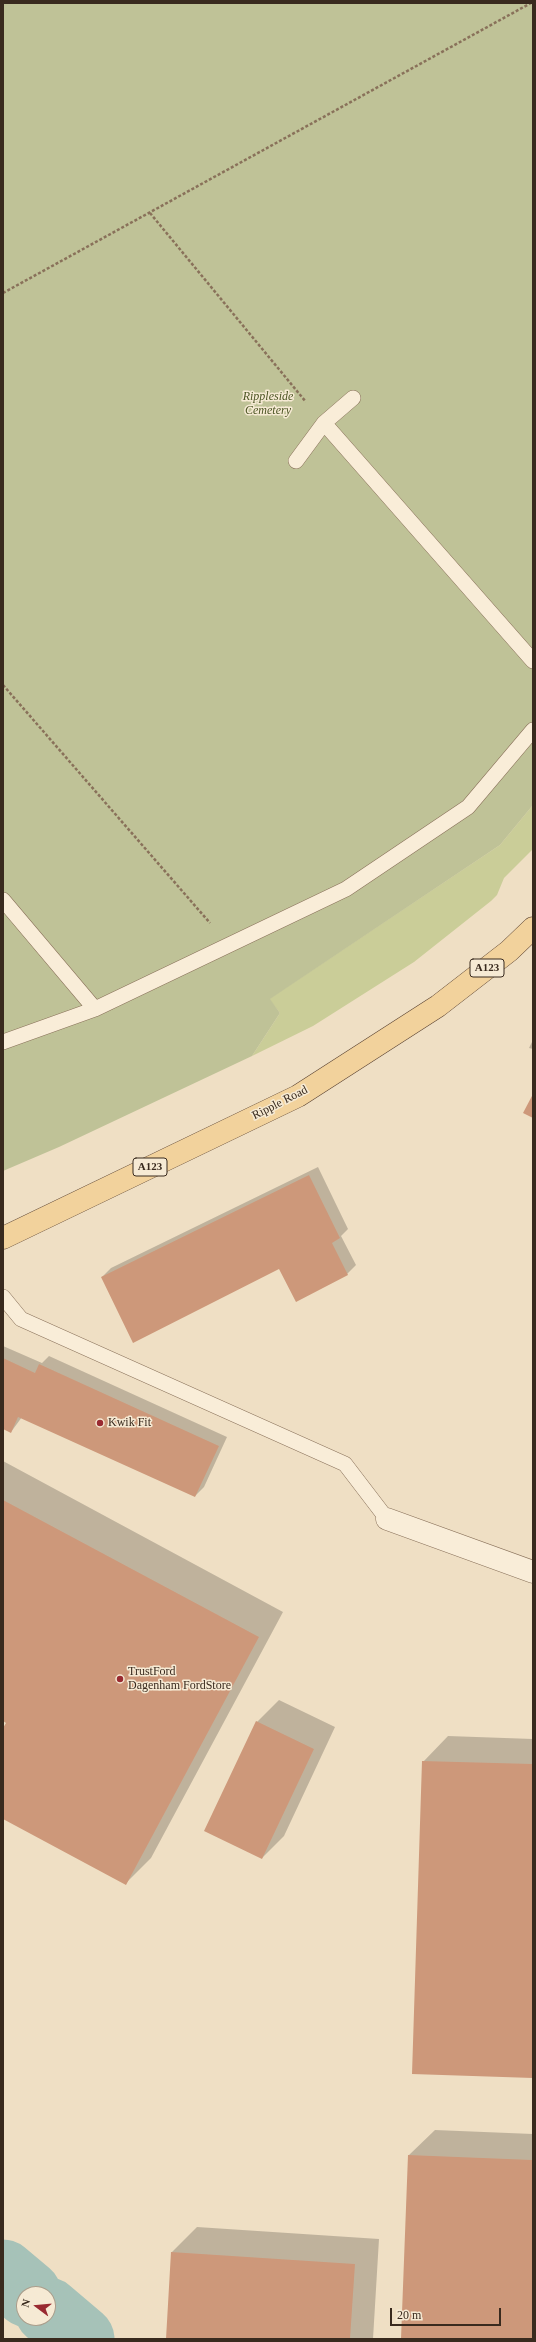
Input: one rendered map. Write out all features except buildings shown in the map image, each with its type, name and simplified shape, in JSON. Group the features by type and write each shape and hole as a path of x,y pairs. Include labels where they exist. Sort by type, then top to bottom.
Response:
{"main road":[{"name":"Ripple Road","path":"3,1238 298,1096 438,1006 509,951 533,928"}],"street":[{"path":"386,1519 533,1572"}],"lane":[{"path":"296,461 324,424 353,398"},
{"path":"324,424 533,661"},
{"path":"3,1042 95,1009 346,889 468,807 533,730"},
{"path":"3,900 95,1009"},
{"path":"3,1297 21,1319 345,1464 386,1519"}],"path":[{"path":"3,293 531,3"},
{"path":"150,213 324,424"},
{"path":"3,685 230,945"}],"green space":[{"name":"Rippleside Cemetery","path":"3,3 533,3 533,805 500,845 270,999 280,1013 252,1056 59,1147 3,1171"},
{"path":"533,805 533,849 504,878 497,895 491,901 414,962 313,1026 252,1056 280,1013 269,999 500,845"}],"waterway":[{"path":"3,2273 18,2286"},
{"path":"56,2318 81,2339"}],"place":[{"name":"Kwik Fit","path":"100,1423"},
{"name":"TrustFord Dagenham FordStore","path":"120,1679"}]}
